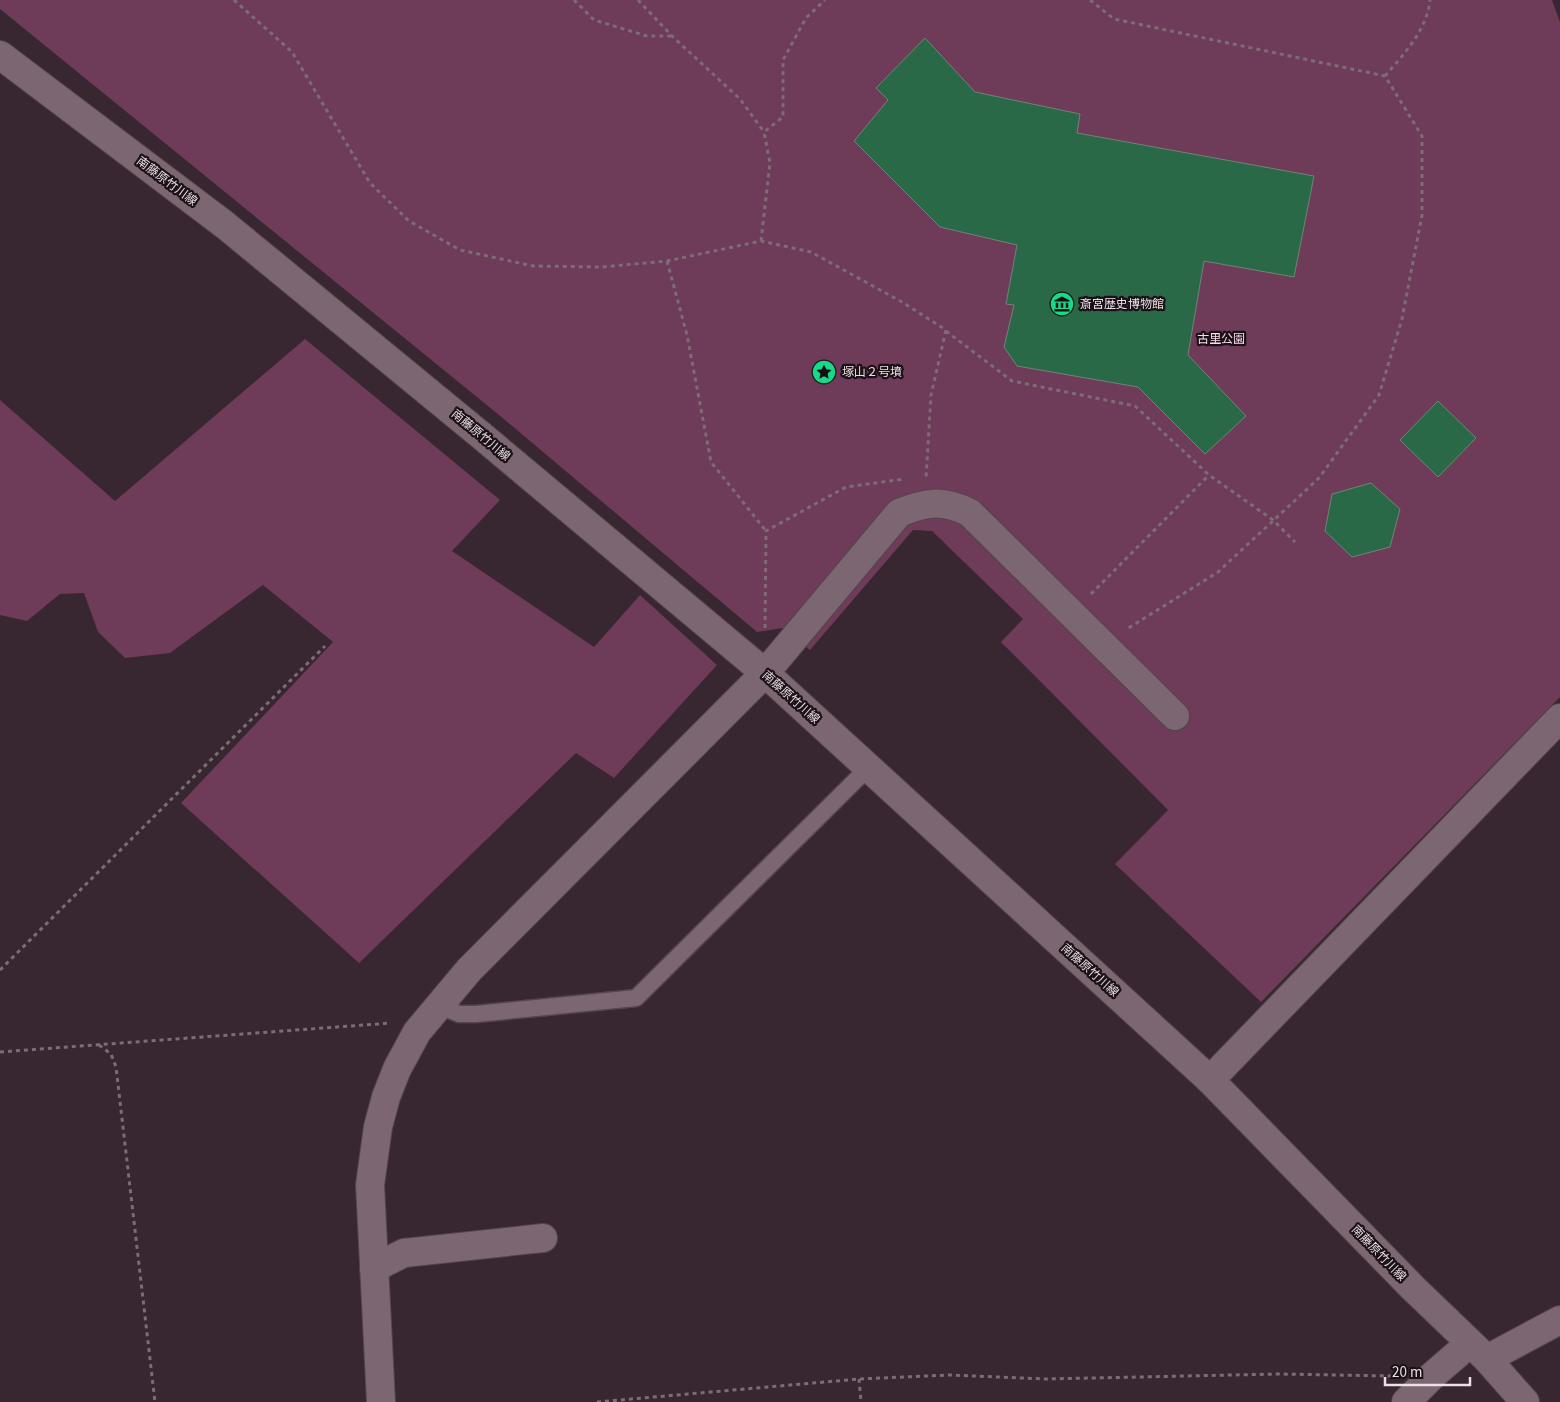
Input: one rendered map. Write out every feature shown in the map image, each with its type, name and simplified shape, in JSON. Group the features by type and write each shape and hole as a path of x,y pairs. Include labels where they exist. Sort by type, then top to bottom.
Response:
{"street":[{"name":"南藤原竹川線","path":"0,55 226,225 478,432 765,673 1210,1080 1478,1351 1525,1402"},
{"path":"382,1402 370,1184 378,1127 386,1097 397,1069 417,1032 469,970 765,673 899,513 918,505 936,503 954,505 970,513 1175,716"},
{"path":"1210,1080 1560,718"},
{"path":"374,1268 404,1253 543,1238"},
{"path":"1406,1402 1432,1376 1478,1351 1560,1320"}],"lane":[{"path":"438,1005 459,1014 476,1014 636,998 868,768"}],"path":[{"path":"234,0 292,52 370,183 409,221 460,250 534,266 602,267 667,261 761,241 811,252 902,302 946,330 1012,381 1135,406 1209,475 1274,520 1295,542"},
{"path":"574,0 594,20 647,36 672,36"},
{"path":"638,0 672,36 740,99 764,132 770,163 761,241"},
{"path":"764,132 784,117 784,60 806,18 825,0"},
{"path":"1090,0 1114,20 1385,76 1422,136 1422,215 1402,319 1379,395 1318,478 1274,520 1218,572 1125,631"},
{"path":"1385,76 1411,48 1429,10 1430,0"},
{"path":"667,261 688,335 711,462 766,531 765,673"},
{"path":"936,503 926,476 931,395 946,330"},
{"path":"1090,596 1209,475"},
{"path":"917,477 926,476"},
{"path":"766,531 846,487 908,479"},
{"path":"0,970 325,646"},
{"path":"0,1052 396,1023 417,1032"},
{"path":"99,1044 111,1054 116,1067 155,1402"},
{"path":"597,1402 859,1379 949,1375 1045,1379 1279,1374 1432,1376"},
{"path":"859,1379 861,1402"}],"green space":[{"name":"古里公園","path":"0,0 1552,0 1560,22 1560,697 1261,1002 1115,864 1168,810 1001,642 1023,619 932,531 913,530 810,650 783,628 757,632 499,415 0,9"},
{"path":"305,339 500,500 452,551 594,647 640,595 717,665 614,778 576,753 359,963 181,803 333,642 263,585 170,653 125,658 98,632 84,593 60,594 27,621 0,615 0,400 115,501"}],"building":[{"path":"925,38 975,92 1080,114 1077,133 1314,176 1294,277 1204,261 1188,355 1246,416 1205,454 1138,387 1017,366 1004,347 1014,305 1006,304 1017,245 940,227 854,141 888,100 876,88"},
{"path":"1438,401 1476,438 1438,477 1400,440"},
{"path":"1371,483 1400,509 1390,547 1352,557 1325,531 1332,494"}],"place":[{"name":"斎宮歴史博物館","path":"1062,304"},
{"name":"塚山２号墳","path":"824,372"}]}
